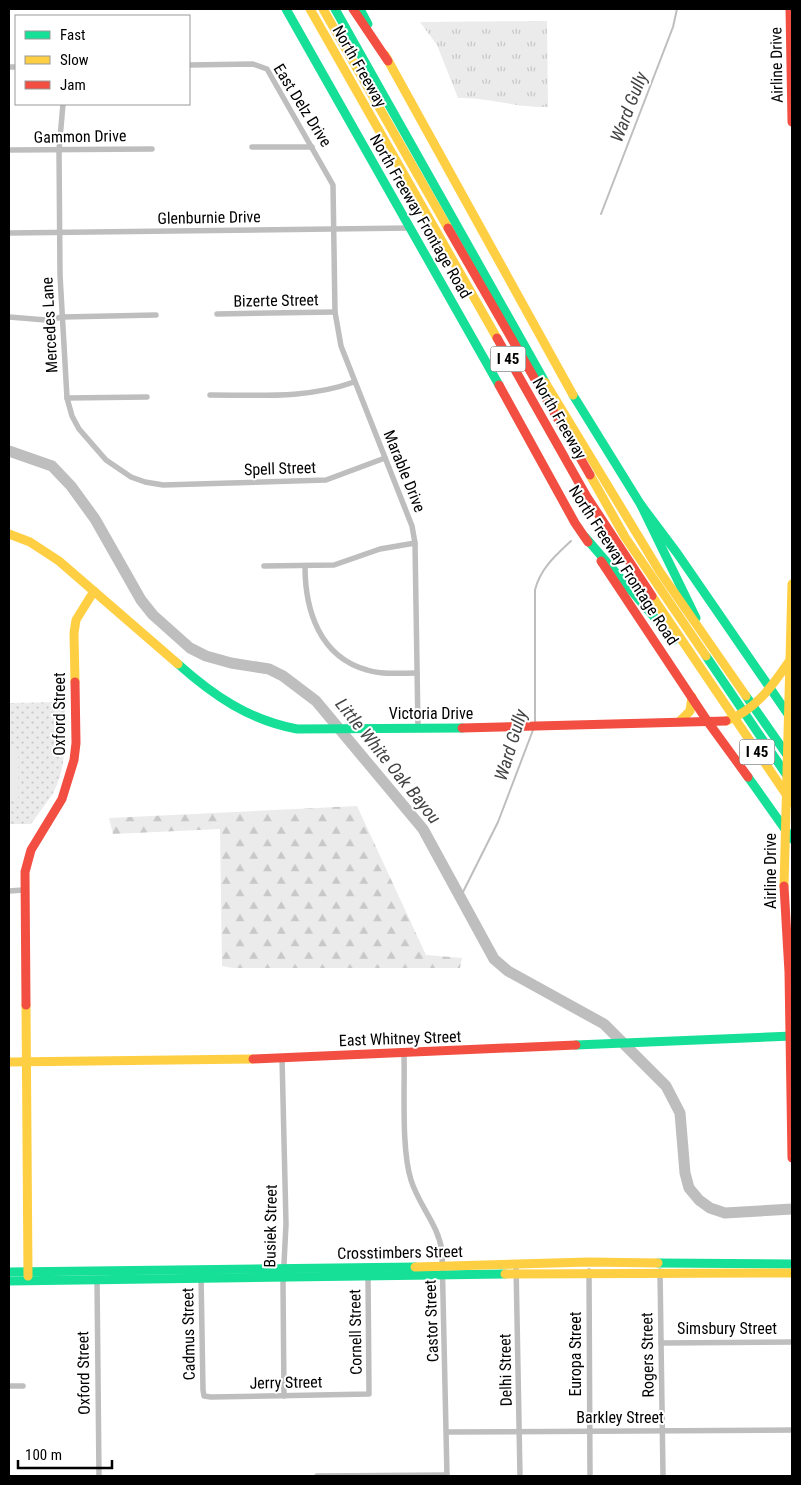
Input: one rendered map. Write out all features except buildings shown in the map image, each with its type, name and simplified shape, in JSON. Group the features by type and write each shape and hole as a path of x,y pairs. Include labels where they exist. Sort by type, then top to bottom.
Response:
{"main road":[{"name":"North Freeway Frontage Road","path":"286,9 575,523 708,722 792,839"},
{"name":"North Freeway","path":"310,9 587,497 706,678 792,803"},
{"name":"North Freeway","path":"323,9 625,537 792,782"},
{"name":"North Freeway","path":"335,9 556,402 660,572 792,762"},
{"path":"353,9 388,61"},
{"path":"360,9 578,405 641,505 678,553 790,716"},
{"name":"Airline Drive","path":"790,9 792,122"},
{"path":"641,505 692,606 699,628"},
{"name":"Victoria Drive","path":"9,534 28,542 57,560 226,704 257,720 278,727 418,729 732,720 760,701 790,660"},
{"path":"585,537 706,678"},
{"name":"Airline Drive","path":"792,584 790,716 784,827 784,909 791,979 792,1152"},
{"name":"Oxford Street","path":"28,1276 23,890 25,872 31,850 62,799 71,777 76,743 74,634 76,620 94,591"},
{"path":"761,674 774,675 784,669"},
{"path":"679,722 691,710 693,704 692,697"},
{"name":"East Whitney Street","path":"9,1062 282,1058 791,1036"},
{"name":"Crosstimbers Street","path":"443,1272 516,1264 589,1262 792,1264"},
{"path":"716,1262 716,1272"},
{"name":"Crosstimbers Street","path":"201,1275 284,1269 368,1273"},
{"name":"Crosstimbers Street","path":"9,1272 28,1276 201,1275 283,1279 368,1273 443,1272 517,1274 792,1273"},
{"name":"Crosstimbers Street","path":"9,1281 28,1276"}],"street":[{"name":"East Delz Drive","path":"190,65 253,64 267,69 333,185 334,230"},
{"name":"Mercedes Lane","path":"62,105 59,150 60,275 64,317 67,398 72,416 80,429 106,460 130,476 145,482 168,485"},
{"path":"252,147 312,146"},
{"name":"Gammon Drive","path":"9,150 152,148"},
{"name":"Glenburnie Drive","path":"9,233 410,228"},
{"name":"Marable Drive","path":"334,230 335,312 341,346 412,526 415,543 418,729"},
{"name":"Bizerte Street","path":"217,314 335,312"},
{"path":"9,318 22,320 156,315"},
{"path":"210,395 296,395 320,393 354,382"},
{"path":"67,398 147,397"},
{"name":"Spell Street","path":"168,485 326,480 385,458"},
{"path":"264,566 334,564 380,549 415,543"},
{"path":"306,566 309,610 314,625 334,651 355,666 368,671 417,673"},
{"path":"9,891 23,890"},
{"name":"Castor Street","path":"404,1053 408,1170 416,1192 438,1232 443,1272 448,1475"},
{"name":"Busiek Street","path":"282,1058 286,1224 283,1279 284,1396"},
{"name":"Europa Street","path":"589,1262 590,1476"},
{"name":"Rogers Street","path":"660,1262 663,1476"},
{"name":"Delhi Street","path":"516,1264 520,1476"},
{"name":"Cornell Street","path":"368,1273 369,1394"},
{"name":"Oxford Street","path":"96,1275 99,1476"},
{"name":"Cadmus Street","path":"201,1275 204,1396"},
{"name":"Simsbury Street","path":"661,1343 792,1342"},
{"path":"9,1386 23,1386"},
{"name":"Jerry Street","path":"204,1396 369,1394"},
{"name":"Barkley Street","path":"447,1432 792,1430"},
{"path":"317,1476 448,1475"}],"green space":[{"path":"547,21 548,107 458,98 437,45 420,22"},
{"path":"65,702 63,761 61,773 52,795 31,824 9,824 9,703"},
{"path":"9,750 18,750 18,801 9,801"},
{"path":"357,806 426,955 462,958 460,968 233,968 222,966 220,829 113,834 109,818"}],"waterway":[{"name":"Ward Gully","path":"601,214 673,27 677,9"},
{"name":"Little White Oak Bayou","path":"9,451 52,466 71,486 95,519 141,600 153,615 190,648 206,656 231,663 269,669 283,676 316,701 423,829 494,959 508,971 604,1024 666,1086 680,1113 685,1173 689,1188 699,1200 710,1208 725,1213 792,1209"},
{"name":"Ward Gully","path":"535,723 535,590 544,569 571,541"},
{"name":"Ward Gully","path":"460,898 498,822 533,730"}],"traffic: fast":[{"path":"286,9 499,385"},
{"path":"335,9 545,382"},
{"path":"360,9 368,24"},
{"path":"573,395 641,505 677,553 792,720"},
{"path":"641,505 696,618"},
{"path":"585,537 674,640"},
{"path":"706,656 792,783"},
{"path":"178,664 205,686 233,705 263,720 297,729 462,728"},
{"path":"746,696 792,762"},
{"path":"748,777 792,839"},
{"path":"576,1045 792,1036"},
{"path":"658,1263 792,1264"},
{"path":"9,1272 415,1267"},
{"path":"9,1281 505,1274"}],"traffic: slow":[{"path":"310,9 497,338"},
{"path":"323,9 448,228"},
{"path":"385,55 573,395"},
{"path":"545,382 660,572 746,696"},
{"path":"590,475 625,537 706,656"},
{"path":"9,534 30,542 59,561 178,664"},
{"path":"784,886 792,584"},
{"path":"75,682 74,633 76,620 94,591"},
{"path":"652,596 792,803"},
{"path":"726,721 746,710 763,696 790,660"},
{"path":"679,722 690,711 692,697"},
{"path":"26,1005 28,1276"},
{"path":"9,1062 253,1059"},
{"path":"415,1267 589,1262 658,1263"},
{"path":"505,1274 792,1273"}],"traffic: jam":[{"path":"353,9 388,61"},
{"path":"790,9 792,122"},
{"path":"448,228 590,475"},
{"path":"497,338 587,497 652,596"},
{"path":"499,385 575,523 588,542"},
{"path":"601,561 708,722 748,777"},
{"path":"26,1005 25,872 31,850 62,799 74,760 76,743 75,682"},
{"path":"462,728 726,721"},
{"path":"784,886 789,972 792,1158"},
{"path":"253,1059 576,1045"}]}
